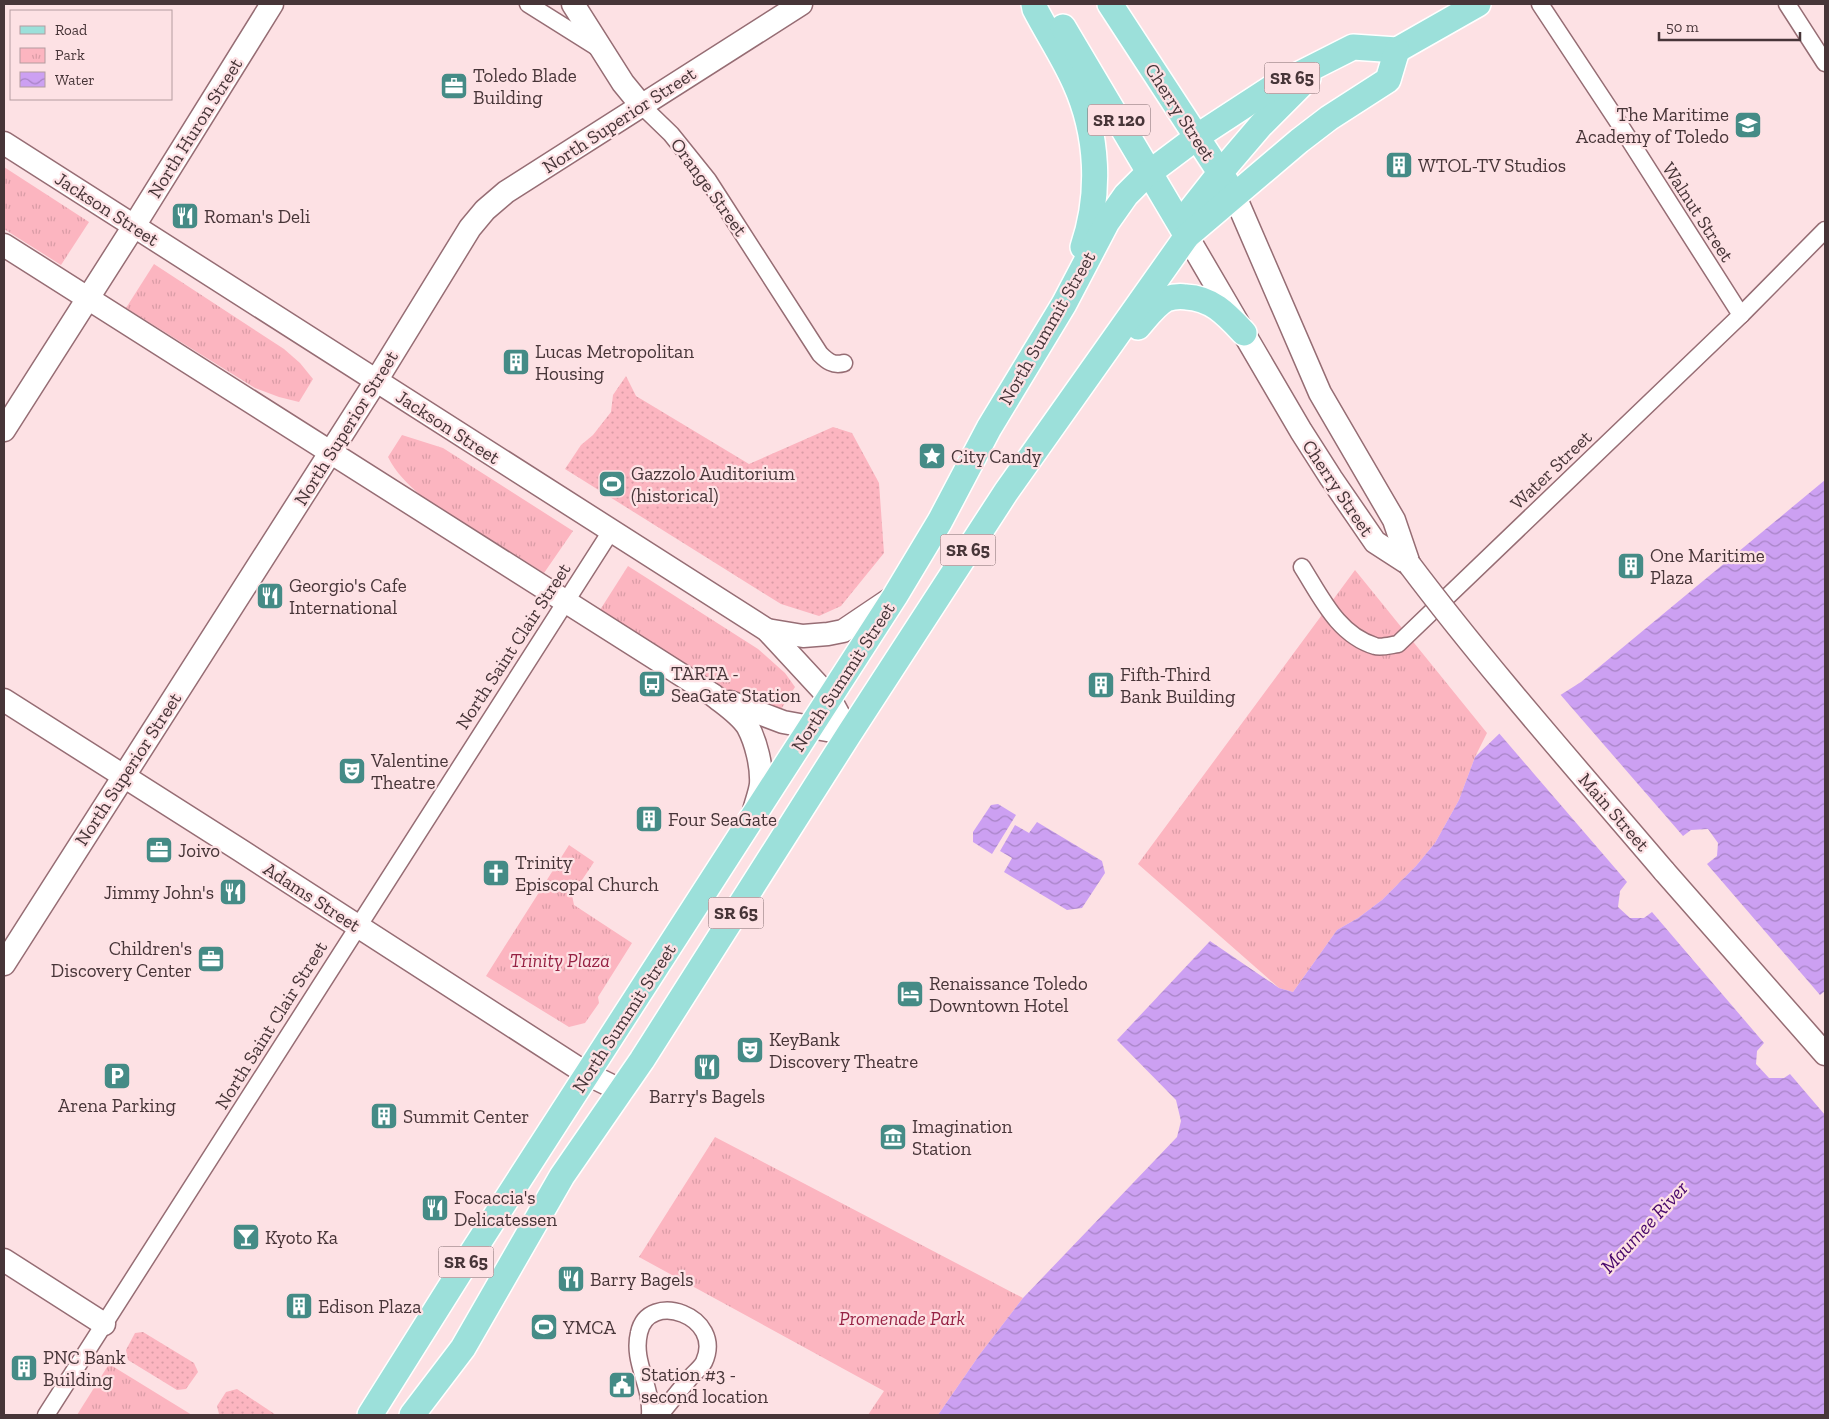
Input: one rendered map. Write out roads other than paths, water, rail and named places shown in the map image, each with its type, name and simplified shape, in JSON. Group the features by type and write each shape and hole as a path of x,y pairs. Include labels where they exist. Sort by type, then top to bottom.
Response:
{"main road":[{"path":"1034,4 1075,82 1090,125 1094,188 1092,209 1087,235 1064,304"},
{"name":"Cherry Street","path":"1049,4 1187,236"},
{"name":"Cherry Street","path":"1110,4 1234,194"},
{"path":"1398,50 1478,4"},
{"name":"North Summit Street","path":"370,1415 468,1259 895,596 940,521 989,428 1064,304 1107,222 1126,195 1150,172 1196,137 1270,89 1353,47 1398,50 1388,80 1328,118 1234,194 1187,236 1006,492 849,734 622,1091 562,1176 463,1348 415,1411"},
{"path":"1187,236 1190,211 1220,173 1262,126 1324,62"},
{"path":"1092,370 1134,332 1159,305 1166,299 1174,297 1193,297 1212,304 1227,315 1244,333"},
{"path":"468,1259 483,1254 493,1256 505,1274"},
{"path":"386,1389 395,1405 415,1411"}],"street":[{"name":"North Huron Street","path":"4,430 272,4"},
{"path":"528,4 605,52"},
{"name":"Orange Street","path":"574,4 623,83 641,105 666,129 708,180 820,354 832,363 838,365 844,363"},
{"name":"North Superior Street","path":"4,964 376,381 470,228 485,210 506,192 801,4"},
{"name":"Walnut Street","path":"1540,4 1741,315"},
{"path":"1787,4 1825,63"},
{"name":"Jackson Street","path":"4,143 767,630 829,697 849,734"},
{"name":"Cherry Street","path":"1234,194 1320,393 1394,520 1410,564"},
{"name":"Water Street","path":"1302,568 1338,621 1354,636 1376,646 1398,644 1741,315 1825,230"},
{"name":"Cherry Street","path":"1187,236 1301,431 1375,542 1410,564"},
{"path":"4,245 713,695 733,711 747,726 755,746 760,772 760,785 752,817"},
{"name":"North Saint Clair Street","path":"46,1415 611,531"},
{"name":"Main Street","path":"1410,564 1453,622 1509,690 1664,871 1825,1054"},
{"name":"Jackson Street","path":"767,630 803,636 843,631 895,596"},
{"path":"713,695 747,710 783,722 849,734"},
{"name":"Adams Street","path":"4,700 587,1074 622,1091"},
{"path":"4,1260 104,1324"},
{"path":"650,1415 651,1402 648,1388 638,1359 639,1331 644,1320 653,1313 666,1311 683,1313 697,1321 705,1333 707,1345 704,1362 660,1415"}],"water":[{"name":"Maumee River","path":"1825,480 1825,1415 938,1415 980,1354 1023,1298 1177,1137 1181,1121 1176,1100 1117,1040 1210,941 1279,988 1293,992 1337,930 1358,918 1382,900 1416,866 1435,843 1459,800 1475,757 1500,733 1581,682"},
{"path":"998,804 1016,815 992,854 973,842 973,832 991,805"},
{"path":"1037,822 1102,861 1105,873 1082,908 1067,910 1004,872 1012,858 1000,851 1015,825 1029,833"}],"place":[{"name":"Toledo Blade Building","path":"454,86"},
{"name":"The Maritime Academy of Toledo","path":"1748,125"},
{"name":"WTOL-TV Studios","path":"1399,165"},
{"name":"Roman's Deli","path":"185,216"},
{"name":"Lucas Metropolitan Housing","path":"516,362"},
{"name":"City Candy","path":"932,456"},
{"name":"Gazzolo Auditorium (historical)","path":"612,484"},
{"name":"One Maritime Plaza","path":"1631,566"},
{"name":"Georgio's Cafe International","path":"270,596"},
{"name":"TARTA - SeaGate Station","path":"652,684"},
{"name":"Fifth-Third Bank Building","path":"1101,685"},
{"name":"Valentine Theatre","path":"352,771"},
{"name":"Four SeaGate","path":"649,819"},
{"name":"Joivo","path":"159,850"},
{"name":"Trinity Episcopal Church","path":"496,873"},
{"name":"Jimmy John's","path":"233,892"},
{"name":"Children's Discovery Center","path":"211,959"},
{"name":"Renaissance Toledo Downtown Hotel","path":"910,994"},
{"name":"KeyBank Discovery Theatre","path":"750,1050"},
{"name":"Barry's Bagels","path":"707,1067"},
{"name":"Arena Parking","path":"117,1076"},
{"name":"Summit Center","path":"384,1116"},
{"name":"Imagination Station","path":"893,1137"},
{"name":"Focaccia's Delicatessen","path":"435,1208"},
{"name":"Kyoto Ka","path":"246,1237"},
{"name":"Barry Bagels","path":"571,1279"},
{"name":"Edison Plaza","path":"299,1306"},
{"name":"YMCA","path":"544,1327"},
{"name":"PNC Bank Building","path":"24,1368"},
{"name":"Station #3 - second location","path":"622,1385"}],"park label":[{"name":"Trinity Plaza","path":"560,960"},
{"name":"Promenade Park","path":"902,1318"}]}
